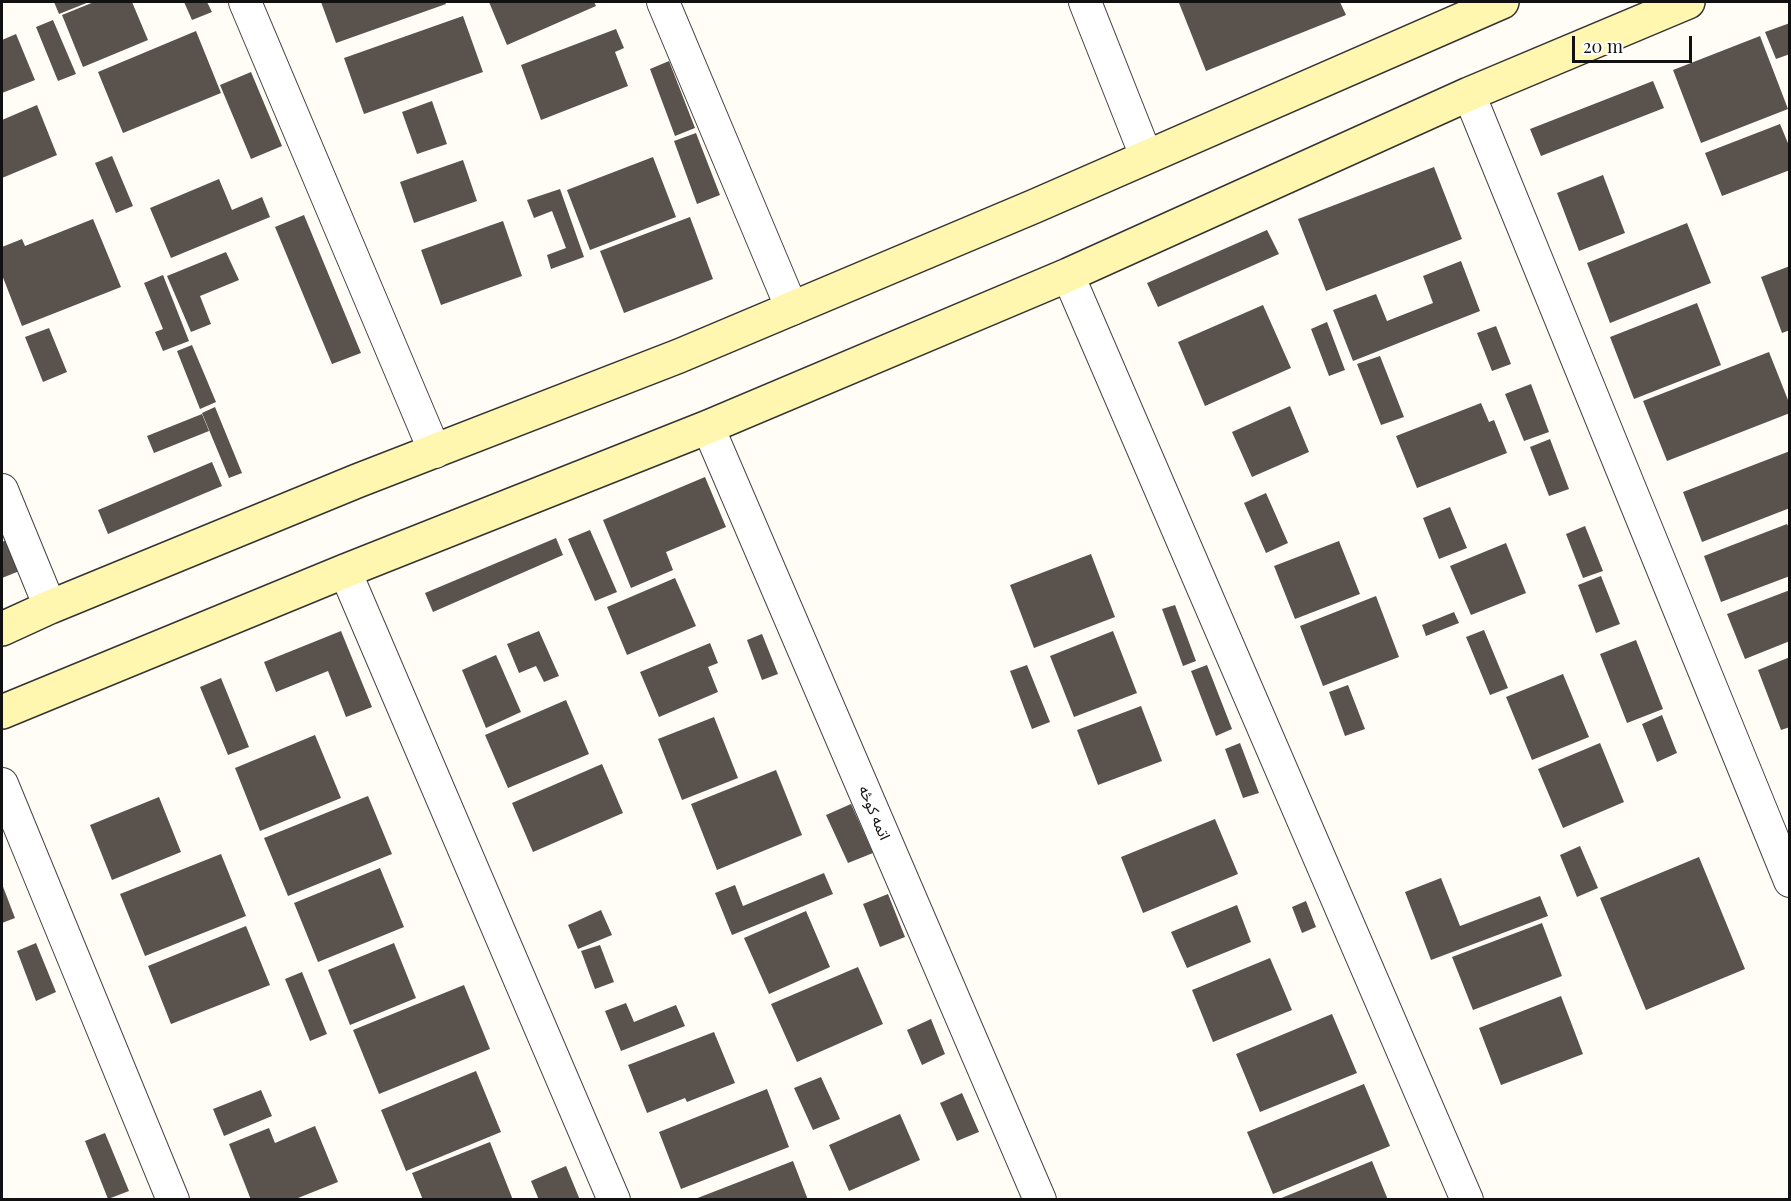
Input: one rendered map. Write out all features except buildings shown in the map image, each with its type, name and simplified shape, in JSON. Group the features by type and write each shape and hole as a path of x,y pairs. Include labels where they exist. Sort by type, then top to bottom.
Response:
{"street":[{"path":"245,2 435,452"},
{"path":"663,2 792,309"},
{"path":"1085,2 1146,156"},
{"path":"2,629 50,607 357,481 679,356 792,309 1035,206 1502,2"},
{"path":"2,712 345,571 708,427 1068,275 1469,94 1688,2"},
{"path":"1469,94 1790,881"},
{"path":"1068,275 1467,1200"},
{"name":"اتمه کوڅه","path":"708,427 1040,1200"},
{"path":"2,490 50,607"},
{"path":"345,571 614,1200"},
{"path":"2,784 173,1200"}]}
